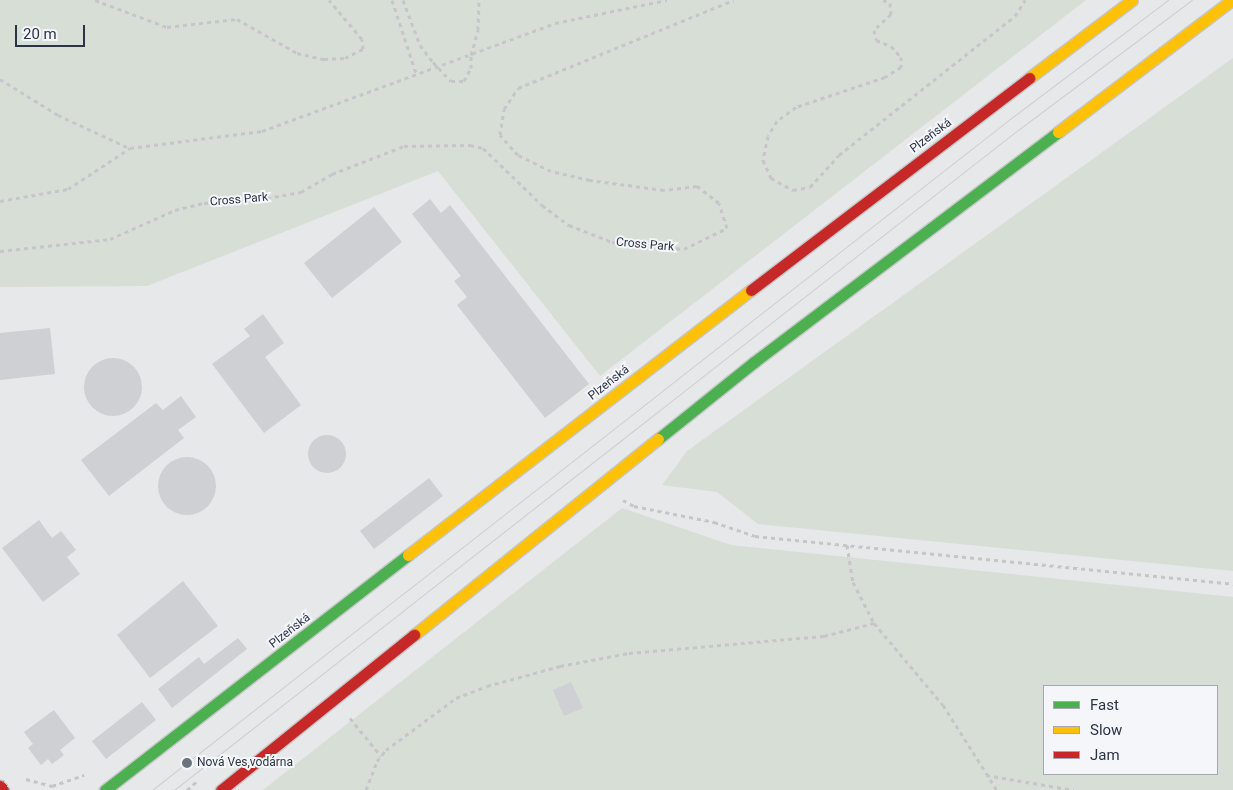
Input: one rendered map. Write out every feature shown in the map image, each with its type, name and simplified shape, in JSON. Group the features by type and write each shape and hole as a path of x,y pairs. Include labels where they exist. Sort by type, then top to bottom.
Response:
{"main road":[{"name":"Plzeňská","path":"106,790 717,316 1132,0"},
{"path":"221,790 754,362 1232,0"},
{"path":"0,786 3,790"}],"path":[{"path":"95,0 167,27 237,18 297,53 324,58 345,58 363,49 362,39 329,0"},
{"path":"392,0 418,76"},
{"path":"403,0 420,45 451,81 464,81 471,68 471,55 478,30 479,0"},
{"path":"0,201 68,189 130,148 262,132 418,76 555,23 667,0"},
{"name":"Cross Park","path":"0,251 110,239 174,210 204,203 251,201 301,192 332,174 404,146 470,145 483,148 542,205 570,225 612,242 684,249 727,228 719,204 704,192 696,186 664,190 590,180 551,171 518,155 500,135 504,109 518,88 734,0"},
{"path":"883,0 890,3 891,14 874,30 876,40 891,46 901,57 901,67 885,77 796,107 778,121 768,136 763,160 771,178 793,190 810,187 839,155 1015,16 1026,0"},
{"path":"0,79 58,115 130,148"},
{"path":"618,497 634,506 714,522 755,536 1233,584"},
{"path":"847,545 853,582 874,623 943,705 985,775 997,790"},
{"path":"366,790 381,756 466,693 560,666 629,653 824,636 874,623"},
{"path":"335,699 381,756"},
{"path":"18,776 52,786 87,773"},
{"path":"985,775 1074,790"},
{"path":"187,790 197,780"}],"shaded area":[{"path":"0,0 1086,0 600,376 438,171 147,286 0,287"},
{"path":"1233,58 1233,571 758,524 717,492 662,485 687,451"},
{"path":"622,508 731,545 1233,597 1233,790 263,790"}],"building":[{"path":"430,199 441,213 450,205 589,384 545,418 457,305 467,297 454,281 461,276 412,214"},
{"path":"374,207 402,242 332,298 304,263"},
{"path":"263,314 284,343 265,357 301,405 264,433 212,364 250,336 244,329"},
{"path":"50,328 55,374 0,380 0,333"},
{"path":"107,358 119,358 134,366 142,381 142,393 134,408 119,416 107,416 92,408 84,393 84,381 92,366"},
{"path":"181,396 196,417 178,430 184,438 109,496 81,460 156,403 163,410"},
{"path":"327,435 340,441 346,454 340,467 327,473 314,467 308,454 314,441"},
{"path":"181,457 193,457 208,465 216,480 216,492 208,507 193,515 181,515 166,507 158,492 158,480 166,465"},
{"path":"429,478 443,496 374,549 360,531"},
{"path":"39,520 52,538 61,531 76,550 67,557 80,574 43,602 2,548"},
{"path":"183,581 218,626 150,678 117,635"},
{"path":"238,638 247,649 172,708 158,689 199,657 204,664"},
{"path":"571,682 583,708 564,716 553,690"},
{"path":"142,702 156,720 106,759 92,741"},
{"path":"54,710 75,738 60,750 64,755 52,764 48,759 41,765 28,748 33,744 24,732"}],"tram line":[{"path":"152,790 1010,119 1168,0"},
{"path":"174,790 1018,130 1192,0"}],"traffic: fast":[{"path":"658,439 754,362 1058,132"},
{"path":"105,790 408,555"}],"traffic: slow":[{"path":"1029,78 1132,0"},
{"path":"1058,132 1232,0"},
{"path":"408,555 751,290"},
{"path":"414,635 658,439"}],"traffic: jam":[{"path":"751,290 1029,78"},
{"path":"221,790 414,635"},
{"path":"0,786 3,790"}],"place":[{"name":"Nová Ves,vodárna","path":"187,763"}]}
